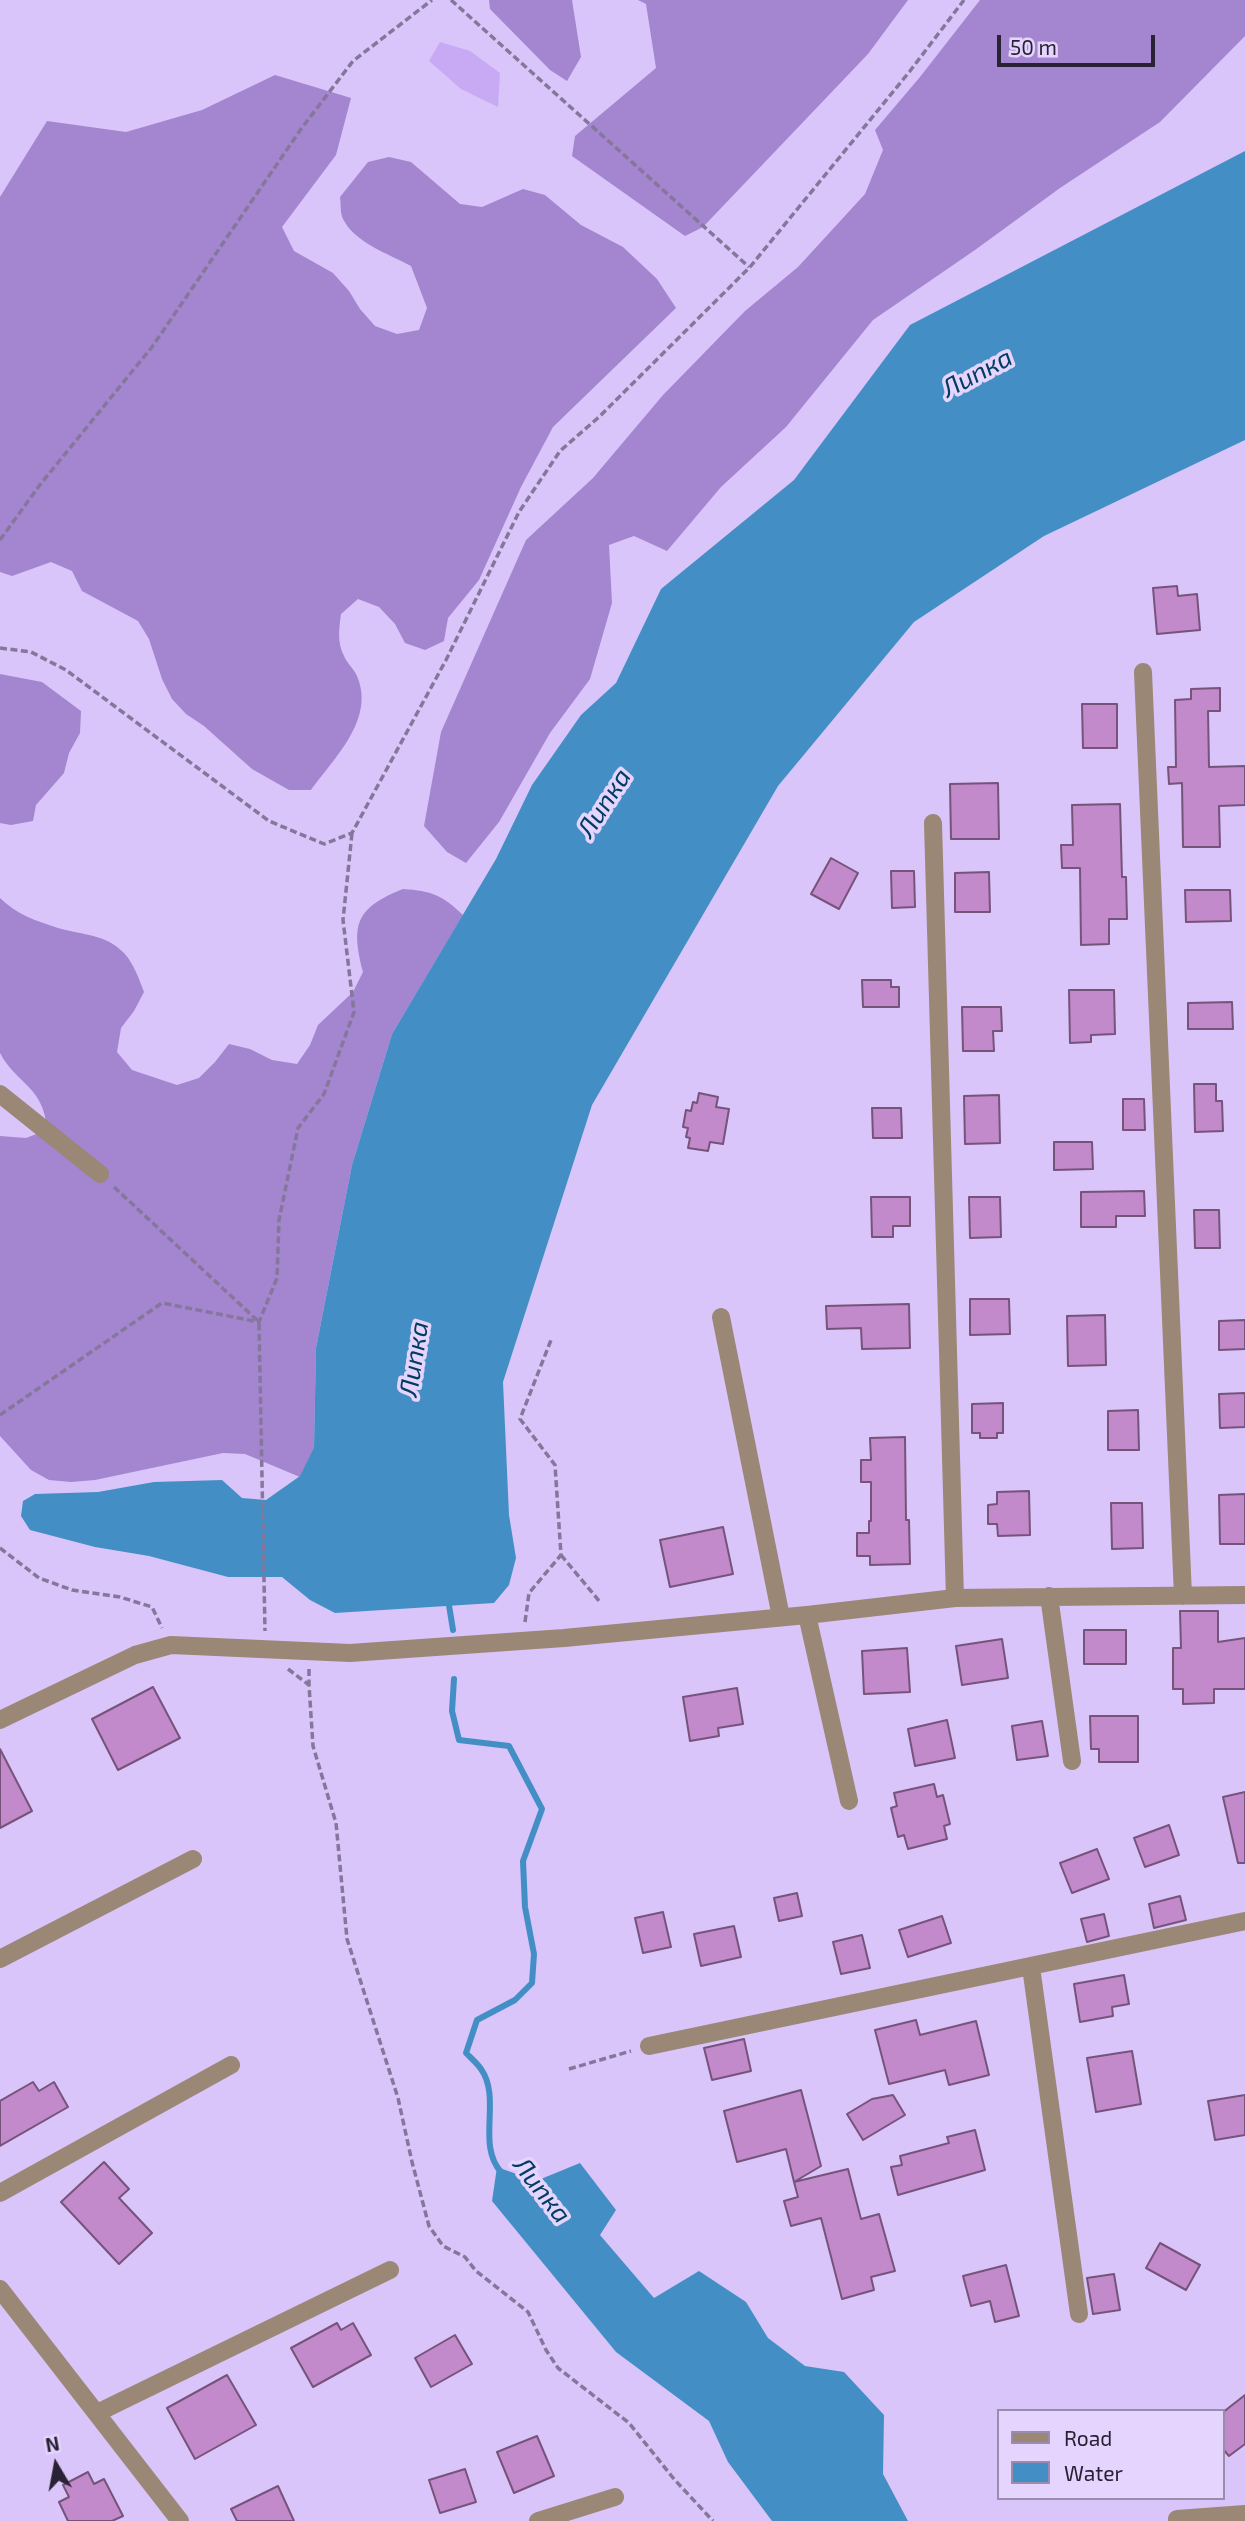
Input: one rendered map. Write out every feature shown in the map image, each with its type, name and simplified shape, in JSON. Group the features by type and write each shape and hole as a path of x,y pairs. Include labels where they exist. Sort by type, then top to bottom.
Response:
{"street":[{"path":"1143,672 1183,1596"},
{"path":"933,823 955,1598"},
{"path":"0,1094 100,1174"},
{"path":"721,1317 781,1618"},
{"path":"0,1720 135,1655 171,1646 351,1653 564,1638 781,1618 955,1598 1245,1595"},
{"path":"1049,1596 1072,1761"},
{"path":"807,1615 849,1801"},
{"path":"0,1959 193,1859"},
{"path":"649,2046 1245,1921"},
{"path":"1031,1967 1079,2314"},
{"path":"0,2193 231,2065"},
{"path":"97,2413 390,2270"},
{"path":"0,2289 180,2521"},
{"path":"538,2521 615,2497"},
{"path":"1177,2519 1245,2514"}],"path":[{"path":"0,540 39,486 152,347 301,130 353,61 432,0"},
{"path":"451,0 750,267"},
{"path":"713,2521 674,2479 629,2423 595,2394 558,2368 528,2312 476,2271 465,2257 443,2246 429,2226 411,2162 398,2098 347,1939 335,1823 313,1746 309,1685 265,1650 259,1322 277,1278 279,1220 299,1128 324,1094 354,1012 343,920 352,833 446,660 519,512 560,451 599,417 750,267 910,71 964,0"},
{"path":"0,648 31,652 66,670 269,821 324,845 352,833"},
{"path":"100,1174 259,1322"},
{"path":"0,1415 162,1303 259,1322"},
{"path":"551,1340 520,1419 555,1465 561,1555 600,1602"},
{"path":"0,1548 39,1578 72,1590 120,1597 152,1607 171,1646"},
{"path":"522,1641 529,1593 561,1555"},
{"path":"569,2069 649,2046"}],"shaded area":[{"path":"489,0 572,0 581,57 567,81 550,70 490,9"},
{"path":"638,0 908,0 868,54 703,227 685,236 572,156 575,136 656,68 646,4"},
{"path":"980,0 1245,0 1245,36 1160,122 1060,188 873,320 786,427 721,487 667,551 634,536 609,545 612,603 590,679 550,733 499,822 466,863 447,852 424,826 441,732 526,540 593,478 663,395 745,311 798,267 865,194 883,150 875,130"},
{"path":"440,42 470,51 500,73 498,107 461,89 429,61"},
{"path":"275,75 351,98 336,155 282,227 294,251 333,273 375,326 397,334 419,330 427,308 411,266 364,241 348,227 342,217 340,197 368,162 389,157 411,162 460,204 482,207 523,189 545,195 581,225 623,247 657,279 676,308 553,427 521,487 479,580 448,618 444,641 425,650 405,643 395,624 379,607 358,599 341,614 340,646 345,659 356,674 361,690 361,706 350,736 311,790 289,790 252,769 204,726 186,714 172,699 162,679 149,639 138,621 82,591 72,571 51,562 12,576 0,572 0,197 47,121 126,132 202,110"},
{"path":"0,674 42,682 81,711 80,733 69,753 64,773 36,805 33,821 11,825 0,823"},
{"path":"403,889 436,895 463,915 392,1034 352,1165 316,1348 314,1447 300,1477 245,1454 223,1453 95,1480 49,1480 31,1470 0,1436 0,1136 26,1138 47,1130 41,1104 0,1053 0,898 42,923 102,939 124,953 144,992 121,1028 117,1052 132,1070 177,1085 199,1078 229,1044 250,1049 272,1060 297,1064 310,1045 318,1025 353,992 363,972 357,942 360,920 375,903"}],"water":[{"path":"1245,151 1245,440 1044,536 914,622 778,786 592,1105 503,1382 509,1515 516,1558 509,1585 494,1603 335,1613 310,1600 282,1577 228,1577 149,1556 95,1547 30,1530 21,1516 23,1501 35,1494 98,1492 154,1482 222,1480 242,1498 266,1500 300,1476 314,1447 316,1348 352,1165 392,1034 496,859 532,785 581,715 616,683 661,589 794,480 910,325"},
{"path":"580,2163 616,2210 600,2235 654,2298 699,2271 746,2302 768,2338 805,2366 844,2372 884,2415 883,2474 908,2521 772,2521 728,2462 709,2421 616,2352 492,2201 497,2167 536,2181"}],"building":[{"path":"1177,586 1178,596 1197,594 1200,630 1157,634 1153,588"},
{"path":"1220,688 1220,711 1208,711 1209,767 1245,766 1245,805 1219,806 1220,847 1183,847 1182,783 1169,784 1168,767 1176,767 1175,700 1191,699 1191,689"},
{"path":"1082,704 1117,704 1117,748 1083,748"},
{"path":"998,783 999,839 951,839 950,784"},
{"path":"1120,804 1122,877 1126,877 1127,919 1109,919 1109,944 1081,945 1080,868 1062,868 1061,845 1073,845 1072,805"},
{"path":"831,858 858,873 839,909 811,894"},
{"path":"891,871 914,871 915,907 892,908"},
{"path":"989,872 990,912 955,912 955,873"},
{"path":"1185,890 1230,890 1231,921 1186,922"},
{"path":"862,980 891,980 891,987 899,987 899,1007 863,1007"},
{"path":"1069,990 1114,990 1115,1034 1091,1035 1091,1042 1070,1043"},
{"path":"1232,1002 1233,1029 1188,1029 1188,1003"},
{"path":"962,1007 1001,1007 1002,1031 993,1031 994,1051 963,1051"},
{"path":"1194,1084 1216,1084 1216,1101 1222,1101 1223,1131 1195,1132"},
{"path":"699,1093 718,1097 716,1107 729,1109 723,1144 710,1142 708,1151 688,1148 688,1128 683,1127 686,1110 691,1111 693,1102 697,1103"},
{"path":"999,1095 1000,1143 965,1144 964,1096"},
{"path":"1123,1099 1144,1099 1145,1130 1123,1130"},
{"path":"872,1108 901,1108 902,1138 873,1138"},
{"path":"1054,1142 1092,1142 1093,1169 1054,1170"},
{"path":"1144,1191 1145,1216 1116,1216 1116,1227 1081,1227 1081,1192"},
{"path":"871,1197 910,1197 910,1226 893,1226 893,1237 872,1237"},
{"path":"969,1197 1000,1197 1001,1237 970,1238"},
{"path":"1194,1210 1219,1210 1220,1248 1195,1248"},
{"path":"970,1299 1009,1299 1010,1334 970,1335"},
{"path":"909,1304 910,1348 862,1349 861,1328 827,1329 826,1306"},
{"path":"1105,1315 1106,1365 1068,1366 1067,1316"},
{"path":"1245,1320 1245,1349 1219,1350 1219,1321"},
{"path":"1245,1393 1245,1427 1220,1428 1219,1394"},
{"path":"1003,1403 1003,1433 997,1433 997,1438 980,1438 980,1433 972,1433 972,1404"},
{"path":"1138,1410 1139,1450 1108,1450 1108,1411"},
{"path":"905,1437 906,1520 909,1520 910,1564 870,1565 870,1556 857,1556 857,1533 869,1533 871,1521 871,1482 861,1482 861,1460 871,1460 870,1438"},
{"path":"1029,1491 1030,1535 998,1536 997,1524 988,1524 988,1505 997,1504 997,1492"},
{"path":"1245,1494 1245,1544 1220,1544 1219,1495"},
{"path":"1111,1503 1142,1503 1143,1548 1112,1549"},
{"path":"723,1527 733,1574 670,1587 660,1540"},
{"path":"1180,1611 1218,1611 1218,1642 1245,1638 1245,1689 1214,1689 1214,1703 1183,1704 1183,1689 1173,1689 1173,1648 1181,1648"},
{"path":"1084,1630 1126,1630 1126,1664 1084,1664"},
{"path":"1002,1639 1008,1678 962,1685 956,1646"},
{"path":"907,1648 910,1692 864,1694 862,1651"},
{"path":"153,1687 180,1738 118,1770 92,1719"},
{"path":"737,1688 743,1724 718,1728 719,1736 690,1741 683,1697"},
{"path":"1090,1716 1138,1716 1138,1762 1099,1762 1099,1749 1091,1749"},
{"path":"947,1720 955,1758 915,1766 908,1729"},
{"path":"1042,1721 1048,1756 1017,1760 1012,1726"},
{"path":"0,1749 32,1811 0,1828"},
{"path":"934,1784 937,1797 943,1795 950,1824 944,1826 947,1839 908,1849 904,1835 898,1837 891,1808 897,1806 894,1793"},
{"path":"1245,1792 1245,1863 1238,1863 1223,1797"},
{"path":"1169,1825 1179,1855 1145,1867 1134,1838"},
{"path":"1097,1849 1109,1879 1072,1893 1060,1863"},
{"path":"797,1893 802,1916 779,1921 774,1898"},
{"path":"1180,1896 1186,1920 1154,1928 1149,1904"},
{"path":"663,1912 671,1947 643,1953 635,1918"},
{"path":"1104,1914 1109,1936 1087,1942 1081,1919"},
{"path":"942,1916 951,1943 908,1957 899,1930"},
{"path":"734,1926 741,1957 701,1966 694,1934"},
{"path":"862,1935 870,1968 841,1974 833,1942"},
{"path":"1124,1975 1129,2004 1112,2007 1113,2016 1080,2022 1074,1984"},
{"path":"916,2020 920,2035 976,2021 989,2075 949,2085 945,2070 889,2084 875,2030"},
{"path":"744,2039 751,2071 712,2080 704,2048"},
{"path":"1132,2051 1141,2104 1096,2112 1087,2058"},
{"path":"33,2082 39,2091 54,2082 68,2107 0,2146 0,2101"},
{"path":"801,2090 821,2166 794,2182 786,2149 737,2162 724,2111"},
{"path":"893,2095 905,2115 863,2140 847,2114 872,2099"},
{"path":"1245,2095 1245,2135 1215,2140 1208,2101"},
{"path":"975,2130 985,2170 898,2195 891,2167 902,2165 900,2156 949,2143 947,2137"},
{"path":"104,2162 129,2189 119,2198 152,2233 119,2264 61,2202"},
{"path":"848,2169 861,2219 879,2214 895,2271 871,2277 874,2290 842,2299 821,2218 791,2226 784,2201 798,2197 794,2182"},
{"path":"1160,2243 1200,2265 1186,2290 1146,2268"},
{"path":"1006,2265 1019,2316 995,2322 990,2301 971,2306 963,2276"},
{"path":"1114,2274 1120,2310 1093,2314 1087,2278"},
{"path":"337,2323 341,2330 353,2323 371,2355 313,2387 291,2348"},
{"path":"455,2335 472,2364 431,2387 415,2358"},
{"path":"227,2375 256,2425 195,2459 167,2408"},
{"path":"1245,2395 1245,2444 1229,2456 1224,2450 1224,2411"},
{"path":"537,2436 554,2476 514,2493 497,2452"},
{"path":"465,2469 476,2502 440,2513 429,2480"},
{"path":"88,2472 94,2484 104,2479 123,2516 112,2521 68,2521 59,2502 69,2497 63,2485"},
{"path":"278,2486 294,2521 237,2521 231,2509"}],"waterway":[{"name":"Липка","path":"448,1599 453,1630"},
{"name":"Липка","path":"454,1679 452,1711 459,1740 509,1746 542,1809 523,1861 525,1907 534,1954 532,1983 515,2000 477,2020 466,2053 487,2081 490,2148 501,2172"}]}
